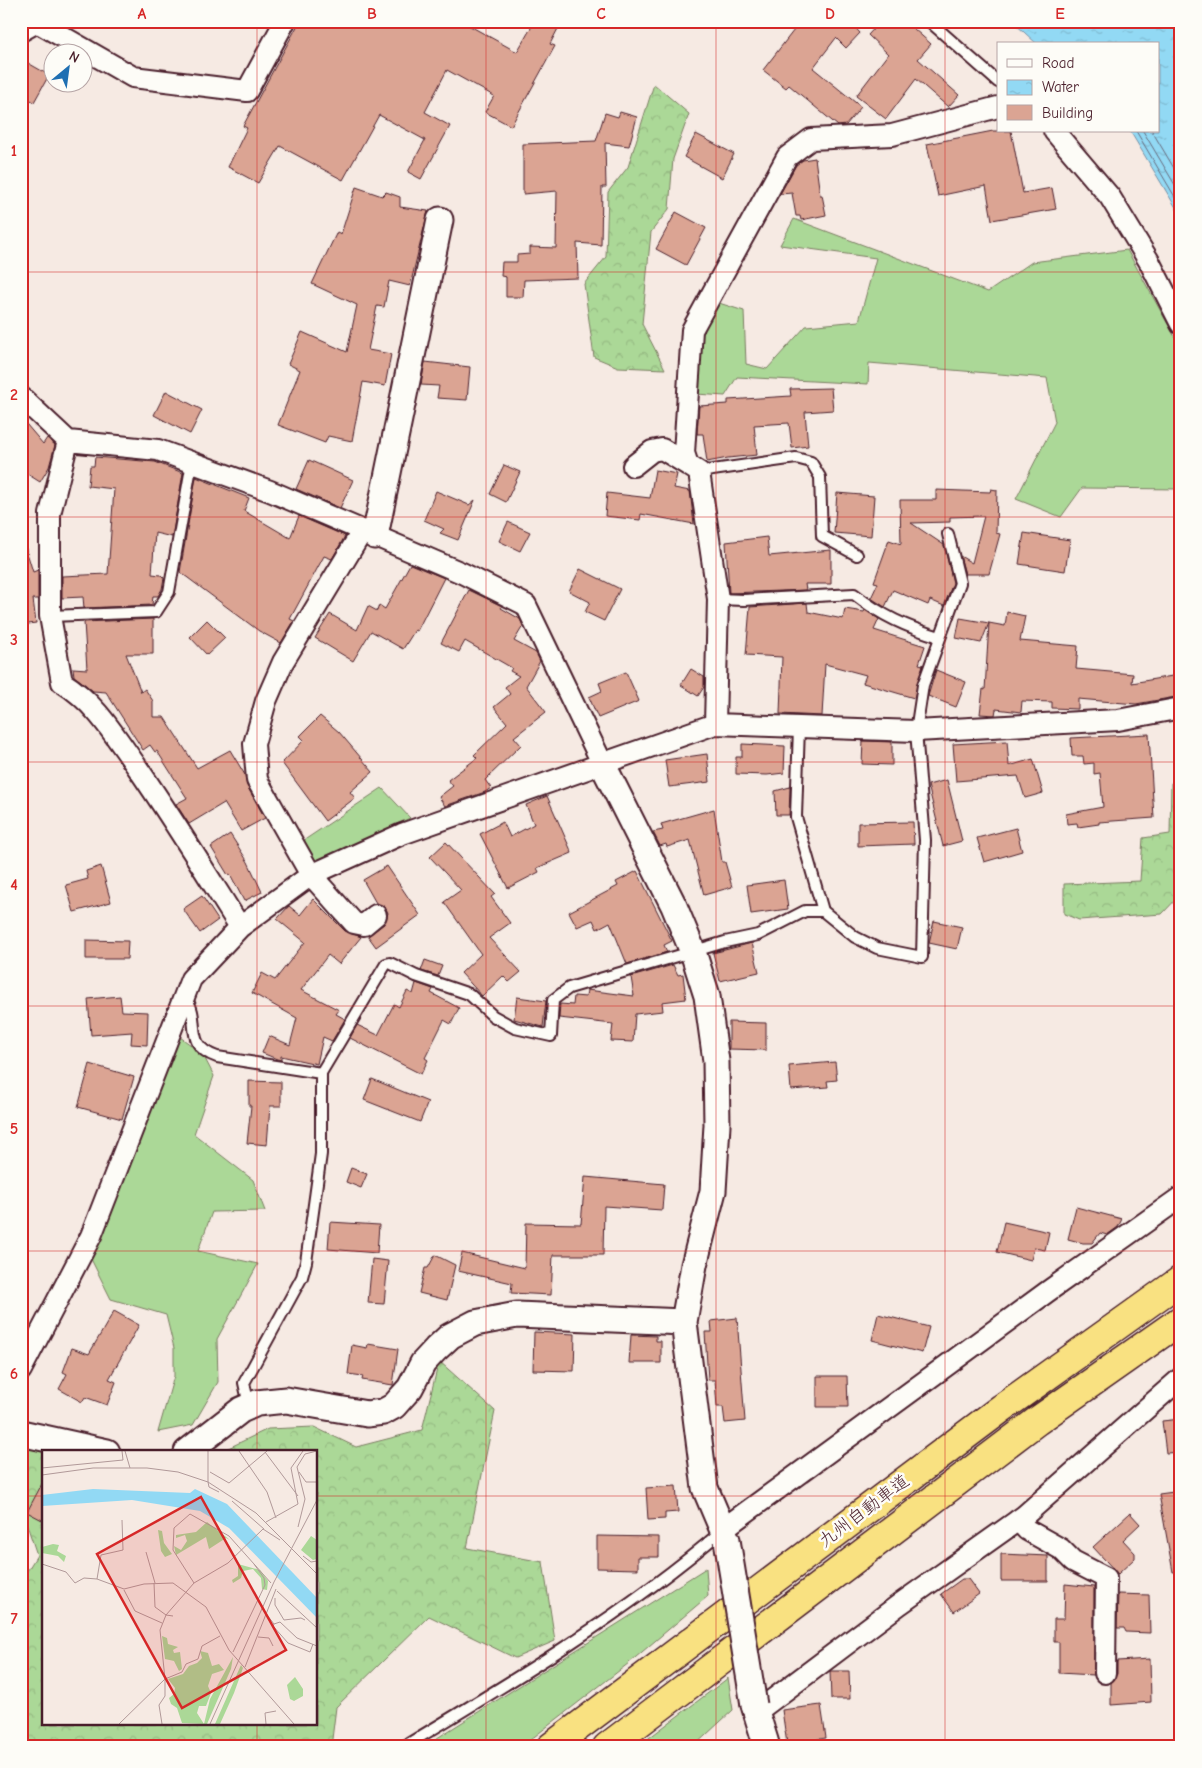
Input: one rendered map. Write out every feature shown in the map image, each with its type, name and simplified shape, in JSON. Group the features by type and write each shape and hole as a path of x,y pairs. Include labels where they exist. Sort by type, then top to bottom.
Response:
{"highway":[{"name":"九州自動車道","path":"551,1747 1002,1408 1181,1280"},
{"name":"九州自動車道","path":"607,1747 1038,1421 1181,1320"}],"street":[{"path":"21,31 37,22 133,78 247,91 285,21"},
{"path":"715,724 718,599 694,468 684,453 692,330 787,157 811,139 892,135 997,107"},
{"path":"1055,132 1110,197 1149,261 1181,324"},
{"path":"376,915 364,925 354,923 311,875 258,780 254,744 266,701 283,662 369,533 440,220"},
{"path":"21,397 68,441 158,450 192,462 270,491 369,533 462,573 526,605 602,763 674,906 693,952 708,996 716,1061 717,1126 713,1191 694,1265 684,1322 705,1488 711,1507 725,1535 755,1709 767,1747"},
{"path":"68,441 50,514 50,616 62,682 97,710 161,802 240,927"},
{"path":"633,466 652,451 662,449 694,468"},
{"path":"21,1370 91,1236 191,979 240,927 311,875 402,834 715,724 916,731 1118,720 1181,708"},
{"path":"725,1535 1039,1298 1181,1198"},
{"path":"190,1450 249,1405 286,1400 367,1414 383,1412 394,1406 410,1388 423,1363 450,1336 475,1323 518,1315 684,1322"},
{"path":"755,1709 1018,1520 1181,1378"},
{"path":"21,1433 98,1450"},
{"path":"1018,1520 1028,1530 1061,1549 1073,1561 1106,1578 1105,1673"}],"lane":[{"path":"929,21 997,81"},
{"path":"694,468 796,458 811,462 820,477 822,536 858,555"},
{"path":"50,616 156,612 169,592 192,462"},
{"path":"799,727 796,816 823,911 855,937 877,948 922,957 925,840 916,731 923,685 960,583 948,534"},
{"path":"718,599 744,600 854,594 873,609 904,626 940,637"},
{"path":"249,1405 244,1391 244,1383 302,1277 306,1262 321,1154 321,1073 386,964 390,963 416,976 469,994 493,1016 515,1028 551,1036 553,1000 569,988 725,942 758,935 805,911 823,911"},
{"path":"185,997 191,1005 194,1039 206,1053 217,1057 321,1073"},
{"path":"402,1747 488,1696 620,1611 725,1535"}],"green space":[{"path":"654,84 689,114 673,159 669,209 651,232 642,324 665,369 618,367 594,357 584,284 606,257 608,192 628,167"},
{"path":"794,219 988,292 1032,262 1127,250 1181,348 1181,489 1082,488 1061,517 1016,499 1055,422 1047,378 869,363 868,384 737,377 725,396 696,394 702,328 719,303 744,311 746,364 767,369 806,326 859,321 876,258 780,245"},
{"path":"1181,780 1181,894 1162,914 1079,920 1064,914 1064,884 1140,881 1143,838 1170,834 1171,783"},
{"path":"382,788 410,818 312,863 300,843"},
{"path":"180,1037 202,1053 214,1076 194,1134 253,1180 265,1211 212,1212 198,1251 258,1264 217,1339 218,1382 193,1425 158,1432 174,1376 174,1348 166,1315 111,1299 89,1255"},
{"path":"439,1361 495,1411 467,1548 543,1562 555,1641 515,1658 429,1616 336,1707 331,1747 21,1747 21,1581 37,1555 21,1507 21,1447 23,1445 49,1450 42,1450 42,1726 318,1726 318,1450 224,1450 268,1429 314,1427 356,1447 422,1430"},
{"path":"706,1568 708,1596 629,1663 521,1747 423,1747"},
{"path":"728,1678 733,1710 693,1747 637,1747"}],"water":[{"path":"1012,21 1181,21 1181,216 1131,132 1160,132 1160,42 1035,42"}],"building":[{"path":"300,21 461,21 517,52 535,21 562,21 550,44 555,46 511,126 485,112 494,96 447,70 425,112 450,126 421,179 408,172 425,140 379,115 343,180 280,146 258,183 228,167 247,128 243,126"},
{"path":"801,21 849,21 860,33 846,48 836,38 813,68 861,107 846,125 838,126 789,85 786,88 763,70"},
{"path":"881,21 905,21 931,44 918,59 959,95 948,107 916,79 886,119 856,96 888,54 868,35"},
{"path":"21,59 42,71 42,88 34,102 21,94"},
{"path":"620,112 637,117 629,146 605,143 606,187 602,187 601,245 577,243 578,278 524,280 523,297 506,297 506,277 501,276 502,262 517,262 517,255 530,254 530,247 556,248 557,191 523,194 523,144 596,141 605,113 618,117"},
{"path":"993,131 1011,132 1023,193 1052,188 1056,209 992,220 986,186 938,196 927,144"},
{"path":"696,134 734,154 722,178 684,157"},
{"path":"815,158 820,195 822,195 826,215 801,220 800,216 796,216 792,193 780,194 796,165 803,160"},
{"path":"356,187 382,196 386,192 400,197 400,207 428,211 410,286 389,281 384,307 377,306 368,350 391,354 385,386 363,382 352,441 328,436 325,443 278,425 300,370 288,364 302,332 347,352 357,305 312,284 337,232 341,234"},
{"path":"676,212 706,228 686,265 656,249"},
{"path":"425,362 470,367 467,400 437,398 439,386 421,385"},
{"path":"831,388 833,410 805,412 808,446 792,448 789,423 754,425 757,455 707,462 703,434 697,434 699,406 728,404 728,400 791,396 790,389"},
{"path":"166,391 202,410 190,434 154,415"},
{"path":"21,418 43,444 47,438 55,445 49,467 40,482 21,470"},
{"path":"95,457 155,462 183,473 172,537 155,533 152,574 161,575 164,578 162,589 158,596 153,596 152,605 84,608 83,597 62,598 62,576 108,574 114,489 88,486 90,466 94,466"},
{"path":"309,460 353,480 340,508 296,489"},
{"path":"504,465 520,472 506,502 490,494"},
{"path":"655,470 677,474 674,488 690,491 694,524 641,514 640,520 605,516 607,493 650,498"},
{"path":"196,477 249,498 244,511 290,538 299,516 345,536 332,559 324,556 290,619 294,621 281,643 259,631 180,572"},
{"path":"991,489 997,490 996,533 1000,534 989,574 965,574 960,556 972,563 984,516 950,517 950,522 911,523 944,545 953,583 944,606 930,600 928,605 893,590 885,607 871,598 878,583 874,582 889,540 901,544 900,500 936,500 936,490 990,492"},
{"path":"436,491 469,505 475,500 458,540 440,533 444,529 424,520"},
{"path":"837,493 874,496 871,536 834,533"},
{"path":"508,522 530,532 520,551 499,541"},
{"path":"1024,533 1070,540 1065,571 1019,564"},
{"path":"767,537 769,556 831,550 831,584 805,584 806,590 729,593 726,542"},
{"path":"21,546 25,546 33,572 38,570 38,599 33,599 36,623 21,625"},
{"path":"410,564 444,578 417,631 415,630 403,649 371,631 353,661 315,638 330,614 357,630 368,606 377,611 379,605 385,609"},
{"path":"580,569 620,589 604,621 585,612 590,602 569,591"},
{"path":"469,590 502,606 501,608 520,619 523,626 514,641 536,653 540,661 526,686 546,712 514,737 521,745 485,780 491,788 485,792 445,806 439,797 453,786 448,780 477,758 474,755 507,723 494,707 510,694 505,687 519,676 510,671 512,668 465,641 459,652 441,643"},
{"path":"807,603 808,612 843,619 845,609 864,612 865,610 879,619 874,630 925,646 919,664 923,665 914,698 863,683 866,675 825,664 822,716 780,714 782,657 746,655 750,607"},
{"path":"1007,612 1025,616 1020,641 1078,646 1076,669 1133,674 1132,683 1178,675 1181,696 1136,704 1078,699 1078,709 1052,708 1052,702 1022,701 1021,712 996,709 995,715 980,714 983,689 985,690 989,623 1005,626"},
{"path":"960,618 989,623 981,643 956,638"},
{"path":"153,619 153,654 126,654 141,692 145,689 153,701 153,717 164,717 197,768 230,750 245,775 247,786 265,818 241,831 224,803 189,824 176,804 187,798 157,751 155,752 150,745 143,750 106,692 93,691 74,676 73,668 87,669 84,622"},
{"path":"207,620 225,638 207,655 190,637"},
{"path":"691,669 704,677 704,687 698,696 681,685"},
{"path":"936,670 966,682 956,707 928,696"},
{"path":"626,672 639,701 598,718 589,697 602,691 599,683"},
{"path":"320,716 339,732 373,772 350,792 355,798 325,821 282,763 304,740 300,736"},
{"path":"1149,734 1154,818 1099,822 1099,824 1078,827 1077,823 1067,824 1066,814 1103,807 1100,773 1094,774 1094,763 1084,764 1083,756 1072,756 1071,738"},
{"path":"863,741 892,742 892,765 862,764"},
{"path":"1007,741 1009,766 1033,759 1043,793 1025,798 1018,776 956,781 953,744"},
{"path":"742,744 785,746 784,773 767,775 736,774 736,757 742,757"},
{"path":"707,754 710,782 669,787 665,760"},
{"path":"947,780 962,841 943,846 928,785"},
{"path":"790,787 789,815 776,815 775,791"},
{"path":"547,796 572,853 537,868 539,872 508,888 480,834 503,822 510,837 534,824 526,805"},
{"path":"714,809 722,862 725,862 732,887 704,895 690,840 667,847 666,844 660,846 653,832 663,830 661,824"},
{"path":"913,822 914,844 858,846 858,823"},
{"path":"1016,828 1022,851 984,862 977,838"},
{"path":"230,834 248,862 262,892 244,901 230,874 228,875 211,847"},
{"path":"446,842 495,894 491,897 510,923 489,938 521,972 509,982 503,976 482,996 461,973 481,954 444,902 461,890 430,857"},
{"path":"101,866 111,902 74,912 66,885 88,879 86,871"},
{"path":"387,866 420,915 376,947 368,936 384,924 388,913 385,907 376,903 363,880"},
{"path":"637,871 672,941 664,945 667,952 627,964 610,922 597,929 593,920 577,927 569,912 618,886 616,882"},
{"path":"784,880 788,909 751,914 747,885"},
{"path":"202,896 218,920 200,933 183,909"},
{"path":"313,899 345,931 361,937 339,964 328,955 301,990 339,1010 336,1014 345,1019 332,1041 323,1037 317,1064 281,1056 281,1060 262,1053 269,1036 290,1045 297,1018 252,993 262,973 275,980 305,942 277,919 289,906 300,915"},
{"path":"934,921 962,927 957,949 929,943"},
{"path":"86,940 128,941 127,959 86,959"},
{"path":"752,943 759,972 720,981 713,953"},
{"path":"425,960 442,966 438,976 421,971"},
{"path":"673,965 678,975 683,974 686,999 662,1002 663,1011 635,1014 633,1042 611,1041 613,1024 559,1018 560,1004 573,1005 574,996 586,997 587,990 634,996 631,977"},
{"path":"416,983 433,989 431,993 459,1008 451,1024 444,1020 425,1058 428,1060 421,1074 350,1038 357,1025 378,1035 394,1004 399,1007 407,991 413,994"},
{"path":"120,996 122,1011 148,1012 147,1045 131,1044 132,1032 91,1035 88,999"},
{"path":"517,997 546,1001 543,1027 514,1019"},
{"path":"729,1022 766,1023 766,1050 729,1049"},
{"path":"835,1062 837,1080 827,1081 828,1087 791,1090 789,1066"},
{"path":"90,1064 134,1077 122,1119 78,1107"},
{"path":"372,1079 428,1102 420,1122 364,1100"},
{"path":"249,1081 281,1082 281,1106 270,1106 267,1145 247,1143 251,1106 249,1106"},
{"path":"351,1168 367,1174 361,1188 346,1182"},
{"path":"585,1177 664,1184 662,1210 604,1206 603,1255 553,1255 551,1295 511,1293 512,1283 458,1271 462,1253 525,1268 526,1223 581,1224"},
{"path":"1076,1207 1122,1219 1118,1227 1107,1235 1100,1233 1092,1243 1083,1243 1068,1239"},
{"path":"330,1222 379,1225 377,1253 328,1249"},
{"path":"1004,1222 1049,1232 1045,1250 1034,1248 1031,1260 997,1252"},
{"path":"435,1255 455,1265 447,1300 419,1293 425,1268 428,1268"},
{"path":"372,1259 388,1261 384,1304 368,1303"},
{"path":"114,1311 139,1325 109,1379 116,1382 107,1405 85,1397 82,1402 59,1389 67,1374 63,1372 72,1348 89,1354"},
{"path":"878,1314 929,1327 922,1353 872,1340"},
{"path":"737,1318 745,1421 725,1423 723,1407 717,1407 715,1380 708,1380 705,1332 712,1332 711,1321"},
{"path":"534,1332 575,1334 574,1371 533,1370"},
{"path":"631,1335 656,1336 656,1341 661,1341 661,1363 629,1363"},
{"path":"368,1344 398,1349 393,1385 362,1380 363,1376 348,1374 352,1345 367,1348"},
{"path":"817,1376 847,1376 848,1407 817,1407"},
{"path":"1181,1419 1181,1452 1166,1453 1162,1421"},
{"path":"42,1484 42,1520 27,1512"},
{"path":"676,1486 678,1512 665,1513 665,1519 648,1520 646,1488"},
{"path":"1181,1491 1181,1571 1173,1572 1159,1494"},
{"path":"1130,1513 1140,1524 1123,1540 1135,1553 1135,1558 1118,1574 1093,1547"},
{"path":"597,1536 659,1537 659,1557 638,1557 638,1569 597,1568"},
{"path":"1001,1554 1048,1556 1048,1581 1001,1581"},
{"path":"962,1579 968,1579 979,1594 954,1612 941,1594"},
{"path":"1065,1584 1094,1587 1094,1675 1059,1673 1059,1642 1054,1642 1054,1619 1064,1619"},
{"path":"1118,1594 1149,1595 1150,1633 1126,1632 1124,1628 1117,1628"},
{"path":"1150,1659 1151,1702 1111,1705 1111,1683 1117,1674 1117,1661"},
{"path":"830,1671 849,1671 850,1699 831,1699"},
{"path":"821,1705 826,1738 787,1744 782,1710"}]}
